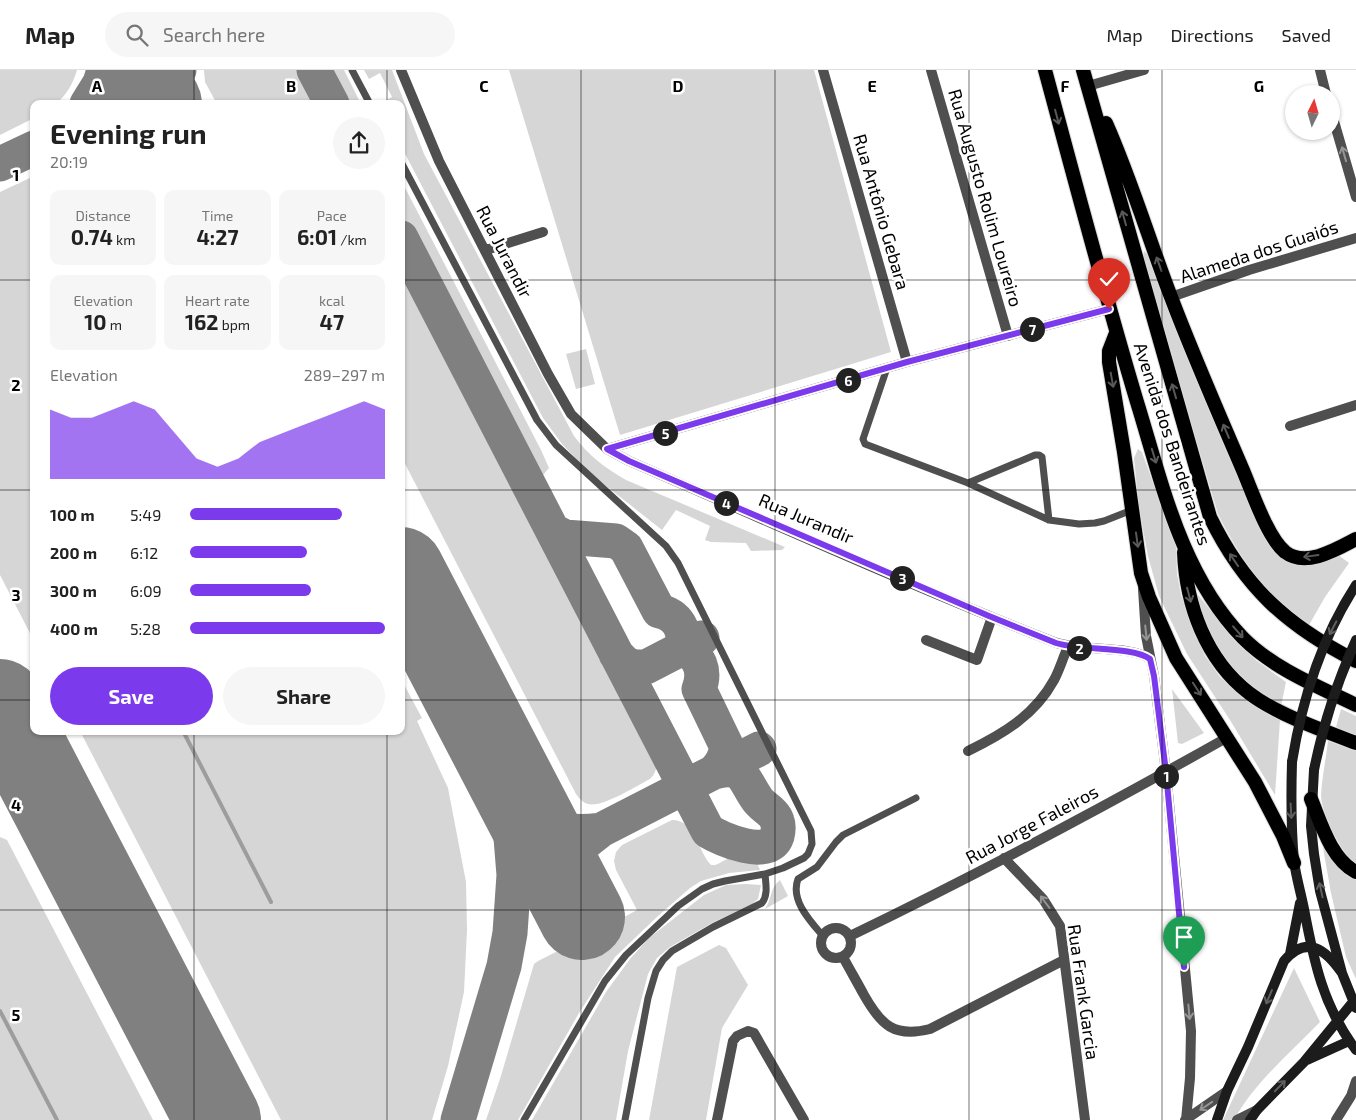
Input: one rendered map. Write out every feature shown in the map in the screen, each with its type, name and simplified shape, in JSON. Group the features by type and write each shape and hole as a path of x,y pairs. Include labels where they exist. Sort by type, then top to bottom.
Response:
{"highway":[{"name":"Avenida dos Bandeirantes","path":"1045,70 1109,309 1183,546 1215,602 1243,638 1262,655 1279,666 1356,705"},
{"name":"Avenida dos Bandeirantes","path":"1083,70 1116,192 1210,517 1222,542 1239,568 1264,598 1292,622 1335,650 1356,661"},
{"path":"1094,106 1112,137 1171,297 1226,430 1276,542 1286,553 1298,558 1314,557 1356,539"},
{"path":"1116,333 1109,351 1109,362 1141,573 1149,598 1176,658 1255,782 1283,836 1294,863"},
{"path":"1183,546 1188,593 1212,652 1226,672 1249,693 1274,709 1356,743"},
{"path":"1312,799 1328,839 1348,868 1356,872"}],"main road":[{"path":"1356,585 1327,638 1300,714 1292,762 1291,793 1294,863 1311,947 1325,997 1337,1021 1356,1050"},
{"path":"1250,1120 1257,1110 1304,1062 1355,1002 1342,973 1320,891 1311,826 1314,770 1326,717 1343,669 1356,640"},
{"path":"1290,954 1301,896"},
{"path":"1217,1120 1227,1091 1248,1047 1284,961 1290,954 1300,949 1311,947 1324,952 1342,973"},
{"path":"1304,1062 1349,1041"}],"street":[{"name":"Rua Jurandir","path":"401,70 439,161 548,374 572,414 607,449 629,461 992,617 1068,647 1135,653 1150,659"},
{"name":"Rua Antônio Gebara","path":"823,70 907,362"},
{"name":"Rua Augusto Rolim Loureiro","path":"931,70 1008,336"},
{"path":"1088,86 1144,70"},
{"path":"1320,70 1324,85"},
{"path":"1340,140 1356,197"},
{"path":"486,250 543,232"},
{"name":"Alameda dos Guaiós","path":"1171,297 1249,270 1356,238"},
{"path":"607,449 907,362 1109,309"},
{"path":"1290,426 1356,405"},
{"path":"1141,573 1146,636 1154,676 1166,772 1191,1031 1190,1078 1186,1120"},
{"path":"926,640 977,660 992,617"},
{"path":"968,751 997,737 1029,714 1054,680 1068,647"},
{"name":"Rua Jorge Faleiros","path":"850,936 1004,858 1228,737"},
{"name":"Rua Frank Garcia","path":"1004,858 1043,899 1060,926 1085,1120"},
{"path":"840,929 846,931 850,936 850,950 843,957 828,956 822,946 823,936 828,931 840,929"},
{"path":"843,957 873,1011 883,1023 890,1028 908,1033 930,1029 1064,960"},
{"path":"717,1120 733,1041 737,1036 748,1031 754,1033 804,1120"},
{"path":"1336,1120 1351,1096 1356,1081"},
{"path":"1186,1120 1227,1091"},
{"path":"1238,1120 1257,1110"}],"lane":[{"path":"352,70 368,100"},
{"path":"405,170 537,420 556,446 666,546 678,563 811,831 812,844 804,858 765,874 713,884 702,889 678,906 626,955 605,981 524,1120"},
{"path":"888,368 863,443 968,483 1049,520 1080,524 1104,522 1132,510"},
{"path":"968,483 1035,455 1041,456 1049,520"},
{"path":"823,936 802,908 795,892 798,879 817,867 842,835 916,798"},
{"path":"624,1120 648,998 656,971 672,951 762,903 766,892 765,874"}],"shaded area":[{"path":"0,70 77,70 74,80 60,100 30,100 30,120 0,135"},
{"path":"204,70 299,70 315,100 215,100 205,82"},
{"path":"325,70 344,70 359,100 340,100"},
{"path":"364,70 392,70 403,100 386,100 392,97 380,73 369,79"},
{"path":"509,70 814,70 891,352 620,435"},
{"path":"405,104 424,154 574,436 585,449 597,461 626,480 785,547 782,550 751,551 746,543 711,542 705,540 710,526 676,510 662,530 591,474 562,444 543,418 405,154"},
{"path":"30,178 30,633 0,575 0,192"},
{"path":"405,188 549,468 543,475 535,473 528,464 405,226"},
{"path":"1144,251 1150,257 1260,527 1271,545 1283,557 1337,554 1349,563 1325,597 1309,625 1279,601 1262,583 1241,555 1218,514 1143,260"},
{"path":"405,273 655,756 656,769 650,779 610,800 602,803 588,804 582,801 576,794 405,464"},
{"path":"586,349 595,384 576,389 566,354"},
{"path":"1138,449 1142,452 1176,547 1177,574 1181,595 1205,656 1220,677 1244,699 1280,720 1275,795 1230,720 1187,654 1159,596 1148,556 1139,508 1134,458"},
{"path":"1195,591 1235,641 1257,661 1286,682 1281,706 1242,679 1225,660 1210,632"},
{"path":"405,686 422,718 417,721 448,788 466,882 467,930 464,992 448,1066 432,1120 281,1120 82,735 405,735"},
{"path":"1172,689 1204,733 1182,744 1178,743"},
{"path":"1341,709 1356,716 1356,736 1336,727"},
{"path":"1328,741 1356,751 1356,863 1338,842 1324,812 1321,795"},
{"path":"672,820 680,821 686,825 696,838 711,865 716,865 733,857 739,857 755,859 760,870 729,873 701,881 690,888 658,916 615,957 579,1013 518,1120 486,1120 534,964 576,942 584,955 614,939 606,927 637,910 616,870 614,861 616,852 622,845"},
{"path":"0,837 7,840 153,1120 0,1120"},
{"path":"1322,842 1340,868 1356,879 1356,979 1346,957 1331,893"},
{"path":"780,880 788,896 765,909 774,887"},
{"path":"726,885 761,885 758,899 752,904 712,923 670,947 657,958 648,974 628,1051 616,1120 532,1120 606,992 630,959 649,938 704,895"},
{"path":"719,945 726,948 748,985 722,1028 706,1120 649,1120 677,967"},
{"path":"1294,968 1320,1022 1263,1080 1242,1106 1234,1120 1223,1120"}],"waterway":[{"path":"185,735 271,902"},
{"path":"0,1011 57,1120"}],"taxiway":[{"path":"89,100 100,83 104,70"},
{"path":"170,100 170,91 179,70"},
{"path":"314,70 330,100"},
{"path":"0,164 30,150"},
{"path":"405,246 708,831 723,839 744,846 765,846 772,843 778,831 775,818 759,802 741,775 731,770 714,772"},
{"path":"553,531 565,537 616,541 626,548 659,611 671,616 679,624 683,635 682,648 693,655 700,664 702,676 699,689 726,745 726,753 723,760 714,772"},
{"path":"616,654 626,664 635,667 646,667 702,638"},
{"path":"458,679 499,771 510,825 514,875 510,933 504,966 458,1120"},
{"path":"601,830 759,749"},
{"path":"519,797 538,816 555,827 574,832 601,830 573,852 557,870"}],"runway":[{"path":"141,70 157,100"},
{"path":"405,578 582,917"},
{"path":"0,702 218,1120"}],"route":[{"path":"1109,309 907,362 607,449 629,461 1056,643 1068,647 1135,653 1150,659 1153,666 1166,772 1184,967"}]}
